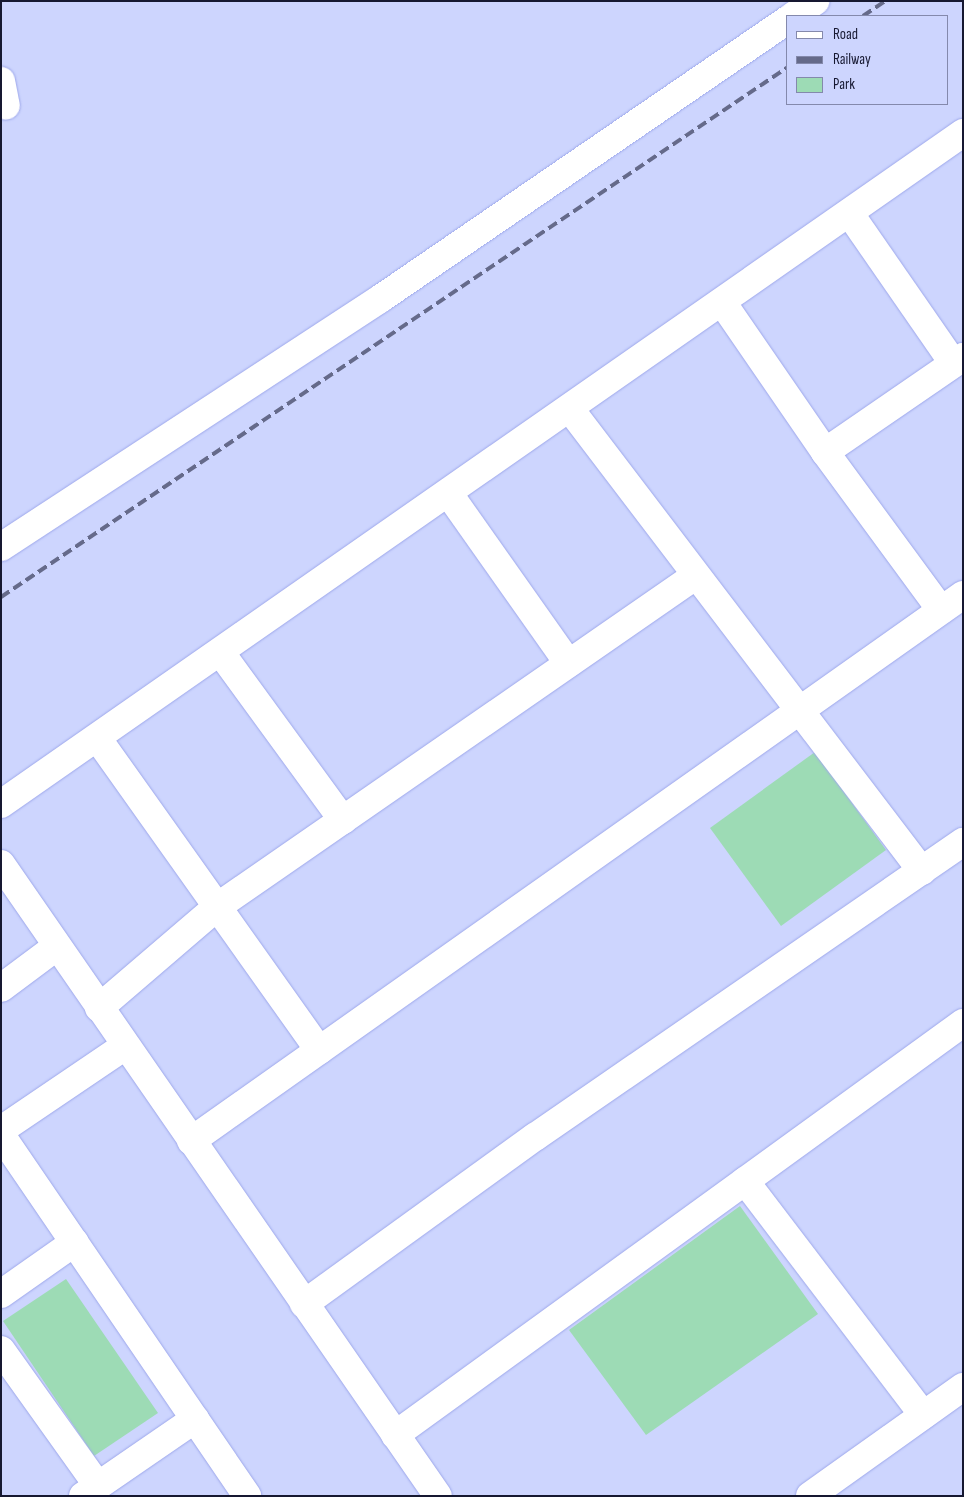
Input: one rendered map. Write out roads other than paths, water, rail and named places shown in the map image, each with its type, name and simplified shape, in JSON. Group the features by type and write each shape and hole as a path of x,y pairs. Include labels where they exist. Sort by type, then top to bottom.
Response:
{"street":[{"path":"794,15 815,1"},
{"path":"1,547 372,305 786,21"},
{"path":"1,804 98,739 850,214 963,133"},
{"path":"825,452 958,360 850,214"},
{"path":"191,1140 952,602 825,452 722,302"},
{"path":"570,409 797,711 922,871"},
{"path":"449,494 568,664"},
{"path":"99,1008 217,907 695,576"},
{"path":"220,653 342,820"},
{"path":"98,739 319,1050"},
{"path":"304,1304 535,1137 963,842"},
{"path":"1,864 56,947 438,1496"},
{"path":"1,988 56,947"},
{"path":"395,1435 963,1023"},
{"path":"1,1130 126,1046"},
{"path":"1,1135 247,1496"},
{"path":"745,1181 923,1415"},
{"path":"1,1294 75,1242"},
{"path":"1,1350 90,1491 196,1420"},
{"path":"810,1496 963,1386"}],"railway":[{"path":"864,15 885,1"},
{"path":"1,597 786,68"}]}
